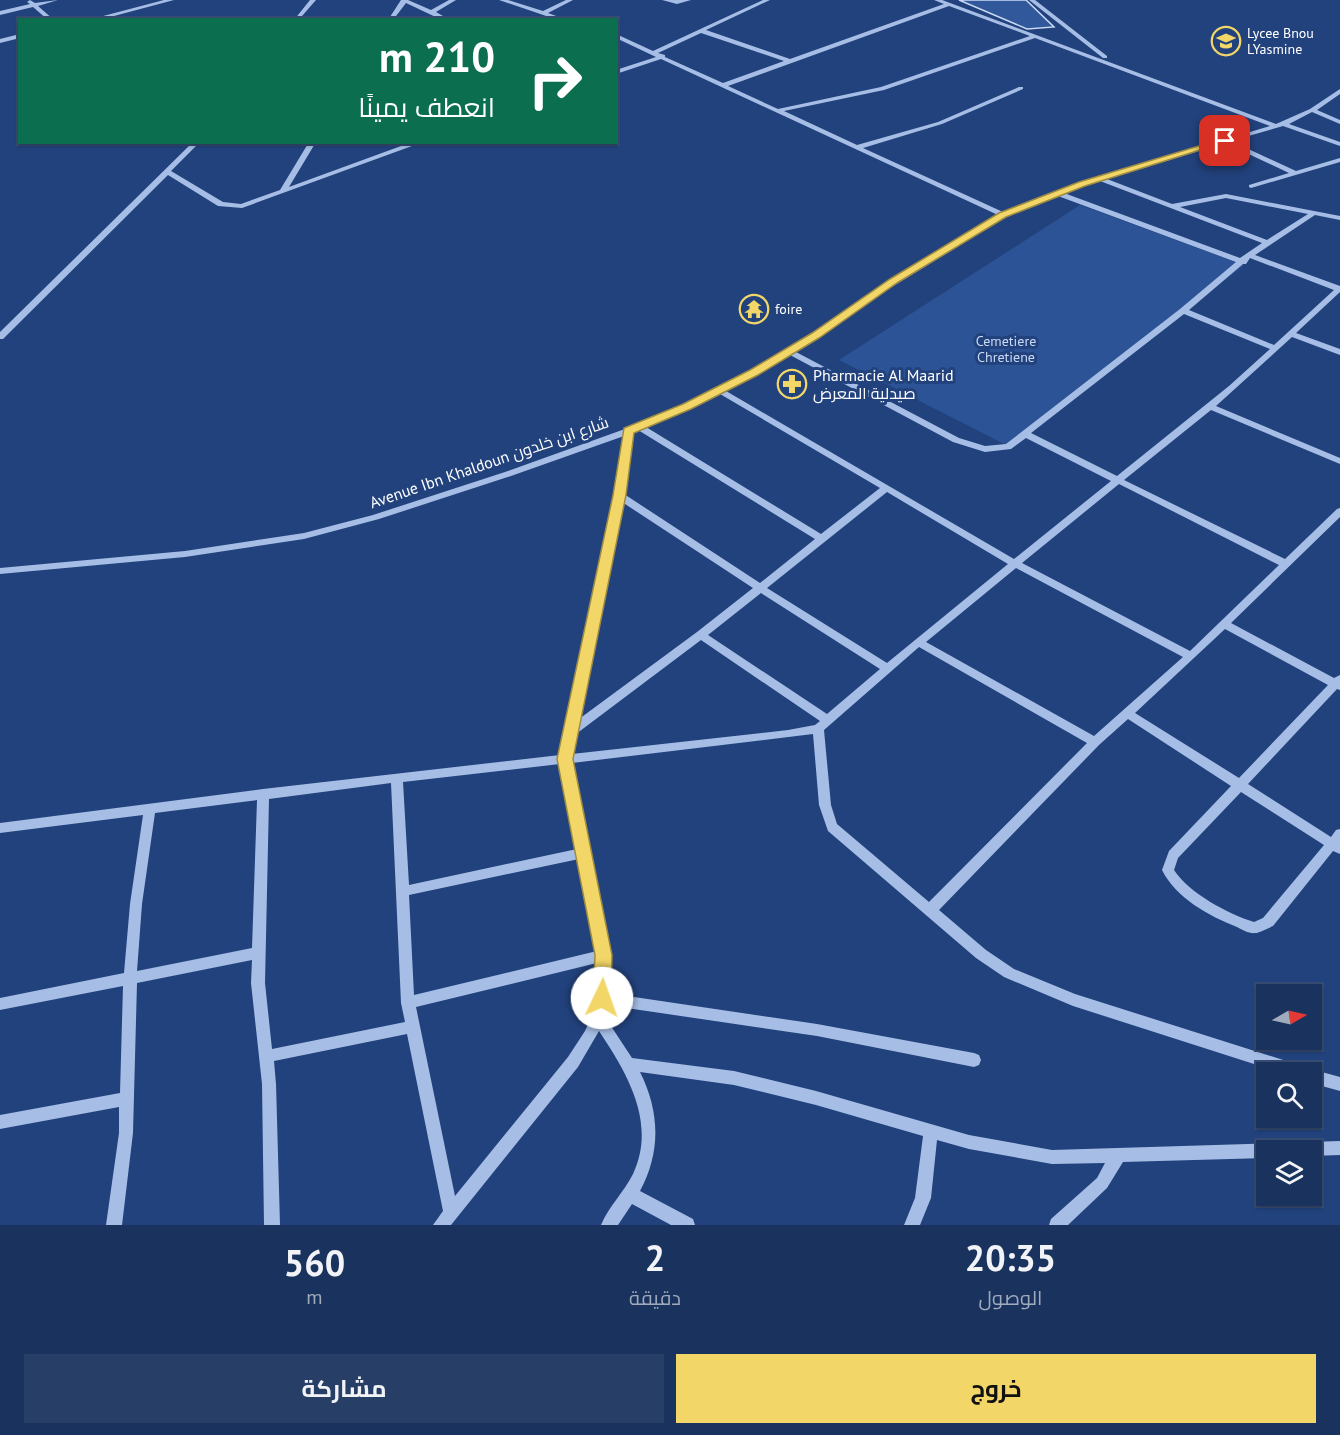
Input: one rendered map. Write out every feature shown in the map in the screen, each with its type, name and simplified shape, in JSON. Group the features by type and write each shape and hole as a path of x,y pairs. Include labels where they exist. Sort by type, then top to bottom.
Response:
{"street":[{"path":"27,0 49,18"},
{"path":"0,13 55,0"},
{"path":"98,18 171,0"},
{"path":"298,18 313,0"},
{"path":"392,18 405,0 444,18"},
{"path":"432,12 453,0"},
{"path":"502,0 560,18"},
{"path":"543,12 570,0"},
{"path":"665,0 674,2 688,0"},
{"path":"655,52 767,0"},
{"path":"937,0 1280,125 1340,144"},
{"path":"1032,0 1113,64"},
{"path":"724,85 947,5"},
{"path":"702,31 789,61"},
{"path":"0,41 18,36"},
{"path":"618,37 1003,215"},
{"path":"780,110 882,89 1034,37"},
{"path":"618,71 663,56"},
{"path":"858,147 940,123 1022,87"},
{"name":"Avenue Ibn Khaldoun شارع ابن خلدون","path":"0,572 185,554 304,536 413,505 634,429 720,391 790,352 884,287 1003,215 1057,193 1280,125 1312,110 1340,91"},
{"path":"1312,110 1340,122"},
{"path":"1225,141 1295,173"},
{"path":"0,337 169,173 195,144"},
{"path":"283,191 312,144"},
{"path":"169,173 227,206 249,204 414,144"},
{"path":"1251,186 1340,160"},
{"path":"1101,179 1266,242"},
{"path":"0,828 397,778 788,734 823,724 918,642 1209,406 1290,334 1336,299 1340,288 1057,193"},
{"path":"1171,207 1226,196 1340,218"},
{"path":"790,352 956,441 985,449 1008,447 1183,311 1266,242 1314,213"},
{"path":"1183,311 1275,348"},
{"path":"1290,334 1340,352"},
{"path":"720,391 1016,564 1191,656"},
{"path":"1209,406 1340,460"},
{"path":"441,1225 573,1062 590,1036 598,1018 602,998 604,955 565,759 634,429 820,538"},
{"path":"1025,434 1114,481 1286,564"},
{"path":"570,732 701,635 820,538 885,489"},
{"path":"619,495 887,668"},
{"path":"930,910 1095,742 1191,656 1340,511"},
{"path":"1127,713 1240,783 1337,842 1262,926 1254,928 1234,921 1177,885 1168,870 1173,855 1240,783 1339,683 1224,624"},
{"path":"701,635 823,724"},
{"path":"918,642 1095,742"},
{"path":"823,724 825,805 832,827 993,964 1028,982 1164,1031 1266,1062"},
{"path":"397,778 408,1003 411,1027 451,1213"},
{"path":"264,794 258,983 267,1056 272,1225"},
{"path":"114,1225 126,1133 125,1099 130,978 136,904 150,808"},
{"path":"404,891 585,852"},
{"path":"0,1004 258,953"},
{"path":"408,1003 604,955"},
{"path":"602,998 817,1030 974,1060"},
{"path":"598,1018 630,1064 647,1110 647,1156 629,1194 609,1225"},
{"path":"267,1056 411,1027"},
{"path":"630,1064 755,1083 969,1142 1052,1157 1340,1148"},
{"path":"1322,1079 1340,1084"},
{"path":"0,1122 125,1099"},
{"path":"912,1225 923,1198 931,1132"},
{"path":"1057,1225 1102,1183 1119,1154"},
{"path":"629,1194 687,1225"}],"green space":[{"name":"Cemetiere Chretiene","path":"1080,205 1244,265 1012,448 839,360"}],"building":[{"path":"959,0 1026,0 1054,27 1027,29"}],"place":[{"name":"Lycee Bnou LYasmine","path":"1226,41"},
{"name":"foire","path":"754,309"},
{"name":"Pharmacie Al Maarid صيدلية المعرض","path":"792,384"}],"route":[{"path":"602,998 604,955 593,890 565,759 619,495 628,431 687,407 754,373 816,336 894,281 1003,215 1028,203 1082,184 1225,141"}]}
